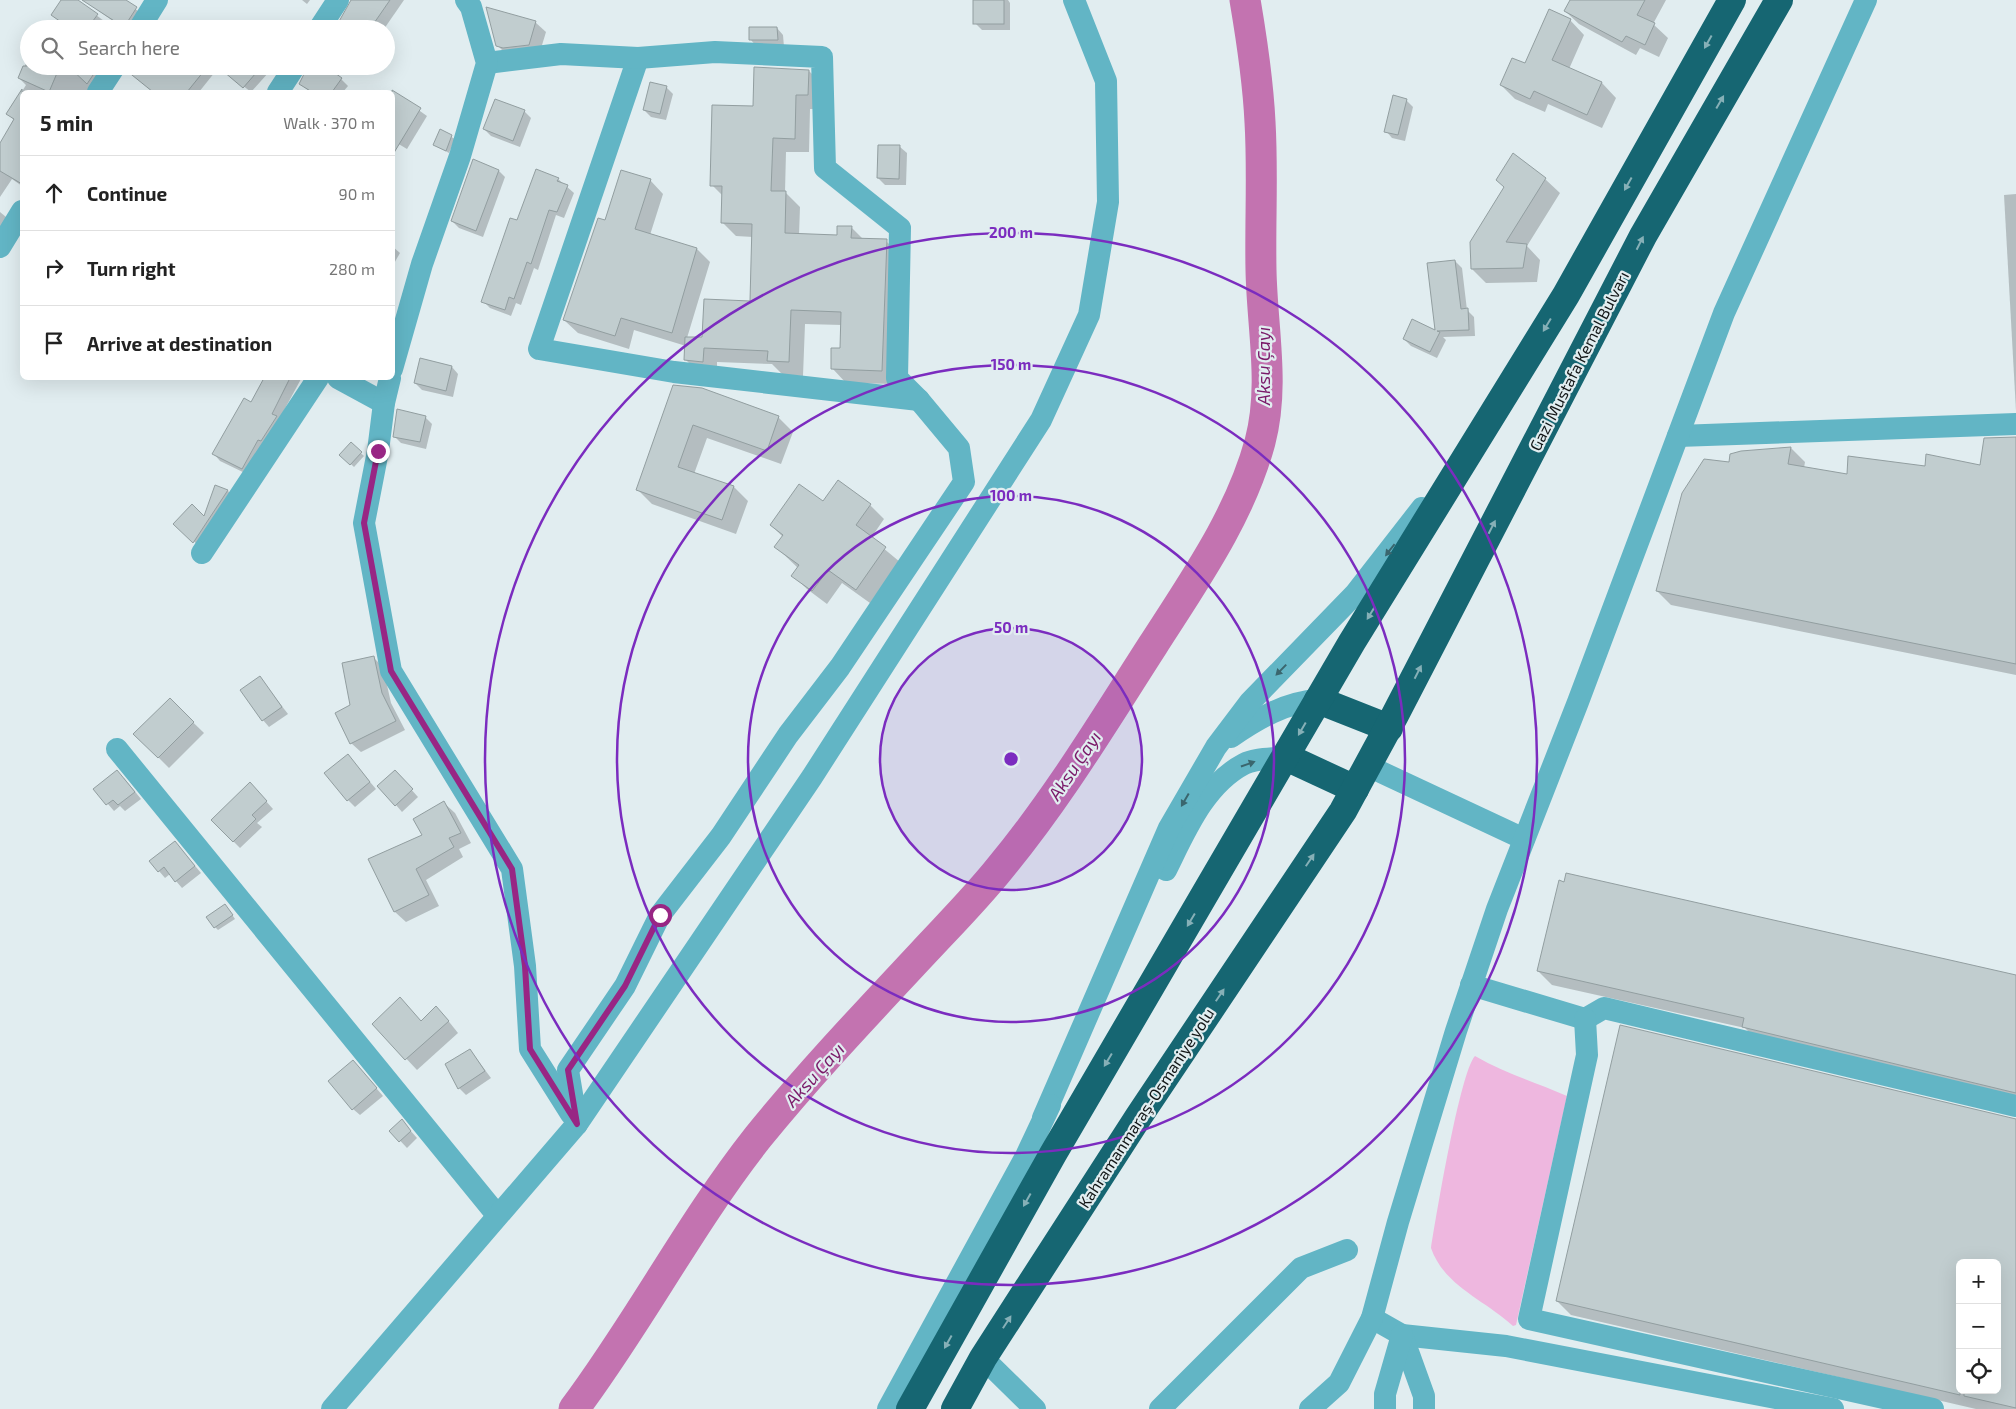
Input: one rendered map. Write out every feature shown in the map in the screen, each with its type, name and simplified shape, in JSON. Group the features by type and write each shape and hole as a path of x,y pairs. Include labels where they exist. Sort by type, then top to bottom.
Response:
{"highway":[{"path":"910,1409 1052,1154 1216,878 1318,700 1566,295 1732,0"},
{"name":"Gazi Mustafa Kemal Bulvarı","path":"1355,788 1392,721 1643,236 1779,0"},
{"path":"1318,700 1392,721"},
{"path":"1286,757 1355,788"},
{"name":"Kahramanmaraş-Osmaniye yolu","path":"955,1409 983,1358 1139,1116 1355,788"}],"street":[{"path":"145,20 157,0"},
{"path":"325,20 338,0"},
{"path":"395,358 422,264 460,156 486,63 471,7 466,0"},
{"path":"332,1409 577,1124 812,778 1041,420 1089,316 1108,202 1106,81 1074,0"},
{"path":"1310,1409 1339,1383 1372,1318 1398,1222 1471,985 1497,909 1724,313 1866,0"},
{"path":"486,63 561,54 638,58 714,52 822,57 825,168 900,228 897,378 919,400 959,448 964,482 840,667 788,735 721,836 660,915 625,986 568,1070 577,1124"},
{"path":"638,58 539,349 674,372 919,400"},
{"path":"99,90 109,75"},
{"path":"279,90 289,75"},
{"path":"0,247 20,214"},
{"path":"202,553 317,380"},
{"path":"342,380 384,403"},
{"path":"390,380 364,523 391,671 512,869 525,966 530,1049 577,1124"},
{"path":"1678,436 2016,424"},
{"path":"1044,1118 1168,828 1216,747 1250,702 1355,594 1485,429"},
{"path":"1216,747 1264,716 1306,701 1318,700"},
{"path":"117,748 498,1215"},
{"path":"888,1409 1026,1156 1182,838 1205,798 1245,763 1286,757"},
{"path":"1355,788 1524,839"},
{"path":"1471,985 1585,1019 1604,1008 2016,1106"},
{"path":"1585,1019 1587,1055 1528,1319 1933,1409"},
{"path":"1160,1409 1302,1268 1347,1250"},
{"path":"1372,1318 1402,1335 1506,1346 1833,1409"},
{"path":"1385,1409 1385,1394 1402,1335"},
{"path":"1402,1335 1424,1396 1424,1409"},
{"path":"983,1358 1035,1409"}],"shaded area":[{"path":"1475,1056 1510,1073 1567,1096 1516,1325 1513,1326 1455,1283 1445,1273 1431,1248 1443,1178 1462,1088"}],"building":[{"path":"61,0 78,0 98,14 94,20 58,20 51,15"},
{"path":"82,0 126,0 137,7 129,20 113,20"},
{"path":"351,0 390,0 376,20 340,20"},
{"path":"973,0 1004,0 1004,24 973,24"},
{"path":"1570,0 1645,0 1637,15 1655,23 1645,45 1626,36 1622,42 1564,11"},
{"path":"486,7 536,21 529,45 503,48 496,46"},
{"path":"1549,9 1571,19 1552,60 1602,82 1587,115 1534,91 1530,99 1500,85 1512,58 1525,63"},
{"path":"749,27 777,27 778,40 749,40"},
{"path":"754,67 809,70 808,95 796,95 795,139 773,138 771,191 786,191 785,233 837,235 837,226 852,226 851,238 887,239 882,371 831,369 831,348 840,348 841,312 791,310 789,362 767,361 768,351 704,348 703,362 684,360 685,337 702,337 704,299 750,301 752,224 721,223 722,186 710,186 712,105 753,106"},
{"path":"20,73 20,75 56,75 50,90 45,90 18,78"},
{"path":"78,75 93,75 87,84"},
{"path":"132,75 201,75 189,90 151,90"},
{"path":"228,75 254,75 243,88"},
{"path":"304,75 338,75 342,78 333,90 309,90 299,84"},
{"path":"650,82 667,86 660,114 643,110"},
{"path":"20,92 20,183 0,171 0,143 14,119 6,114"},
{"path":"395,92 421,108 395,151"},
{"path":"1393,95 1407,99 1398,135 1384,132"},
{"path":"495,99 525,110 513,141 483,129"},
{"path":"440,129 452,135 446,151 433,145"},
{"path":"878,145 900,145 899,179 877,178"},
{"path":"1513,153 1546,178 1506,242 1527,244 1523,268 1471,269 1470,242 1504,187 1496,180"},
{"path":"473,159 499,170 476,231 451,221"},
{"path":"536,169 559,178 557,181 568,185 557,212 549,210 531,264 527,262 514,299 509,297 505,310 481,302 510,218 517,220"},
{"path":"621,170 651,179 635,229 697,248 672,333 621,318 615,336 563,320 598,218 605,220"},
{"path":"1455,260 1461,309 1468,308 1469,330 1437,331 1440,332 1430,352 1403,339 1412,319 1435,330 1427,263"},
{"path":"420,358 452,366 446,391 414,383"},
{"path":"263,380 289,380 272,414 277,416 261,441 258,440 242,469 212,454 244,398 251,402"},
{"path":"673,385 702,388 779,416 767,451 693,425 678,467 734,486 722,520 636,490"},
{"path":"397,409 426,416 420,442 393,437"},
{"path":"2016,437 2016,664 1656,591 1682,493 1704,459 1729,462 1730,454 1741,451 1791,447 1788,464 1847,474 1848,456 1925,466 1926,454 1980,465 1984,438"},
{"path":"351,442 362,452 350,465 339,455"},
{"path":"838,480 871,504 856,525 886,547 856,590 828,570 812,591 791,576 799,565 774,547 783,535 770,525 799,484 823,501"},
{"path":"215,485 228,490 193,543 173,524 192,504 204,516"},
{"path":"374,656 382,693 396,721 350,744 335,713 350,705 342,663"},
{"path":"260,676 282,707 262,721 240,690"},
{"path":"170,698 194,722 158,758 133,734"},
{"path":"348,754 370,782 347,801 324,773"},
{"path":"117,770 135,792 118,805 113,800 106,805 93,789"},
{"path":"395,770 413,789 395,806 377,786"},
{"path":"250,782 267,801 252,815 256,819 233,842 211,820"},
{"path":"444,801 461,833 449,838 454,847 416,869 429,895 394,912 368,859 422,835 413,819"},
{"path":"175,841 195,866 175,882 164,867 158,872 149,861"},
{"path":"1566,873 2016,975 2016,1093 1742,1027 1744,1018 1537,971 1559,880 1564,882"},
{"path":"225,904 233,915 214,928 206,917"},
{"path":"400,997 421,1021 436,1006 449,1021 405,1060 372,1024"},
{"path":"1620,1025 2016,1119 2016,1408 1964,1396 1964,1394 2001,1394 2001,1259 1956,1259 1956,1394 1960,1395 1556,1301"},
{"path":"470,1049 485,1071 458,1089 445,1064"},
{"path":"353,1060 377,1088 352,1110 328,1081"},
{"path":"402,1119 411,1131 399,1142 389,1131"}],"waterway":[{"name":"Aksu Çayı","path":"574,1409 598,1376 710,1203 758,1137 839,1044 982,890 1061,787 1200,572 1241,496 1260,442 1267,399 1261,270 1260,122 1258,91 1245,0"}],"route":[{"path":"378,451 364,523 391,671 512,869 525,966 530,1049 577,1124 568,1070 625,986 660,915"}]}
